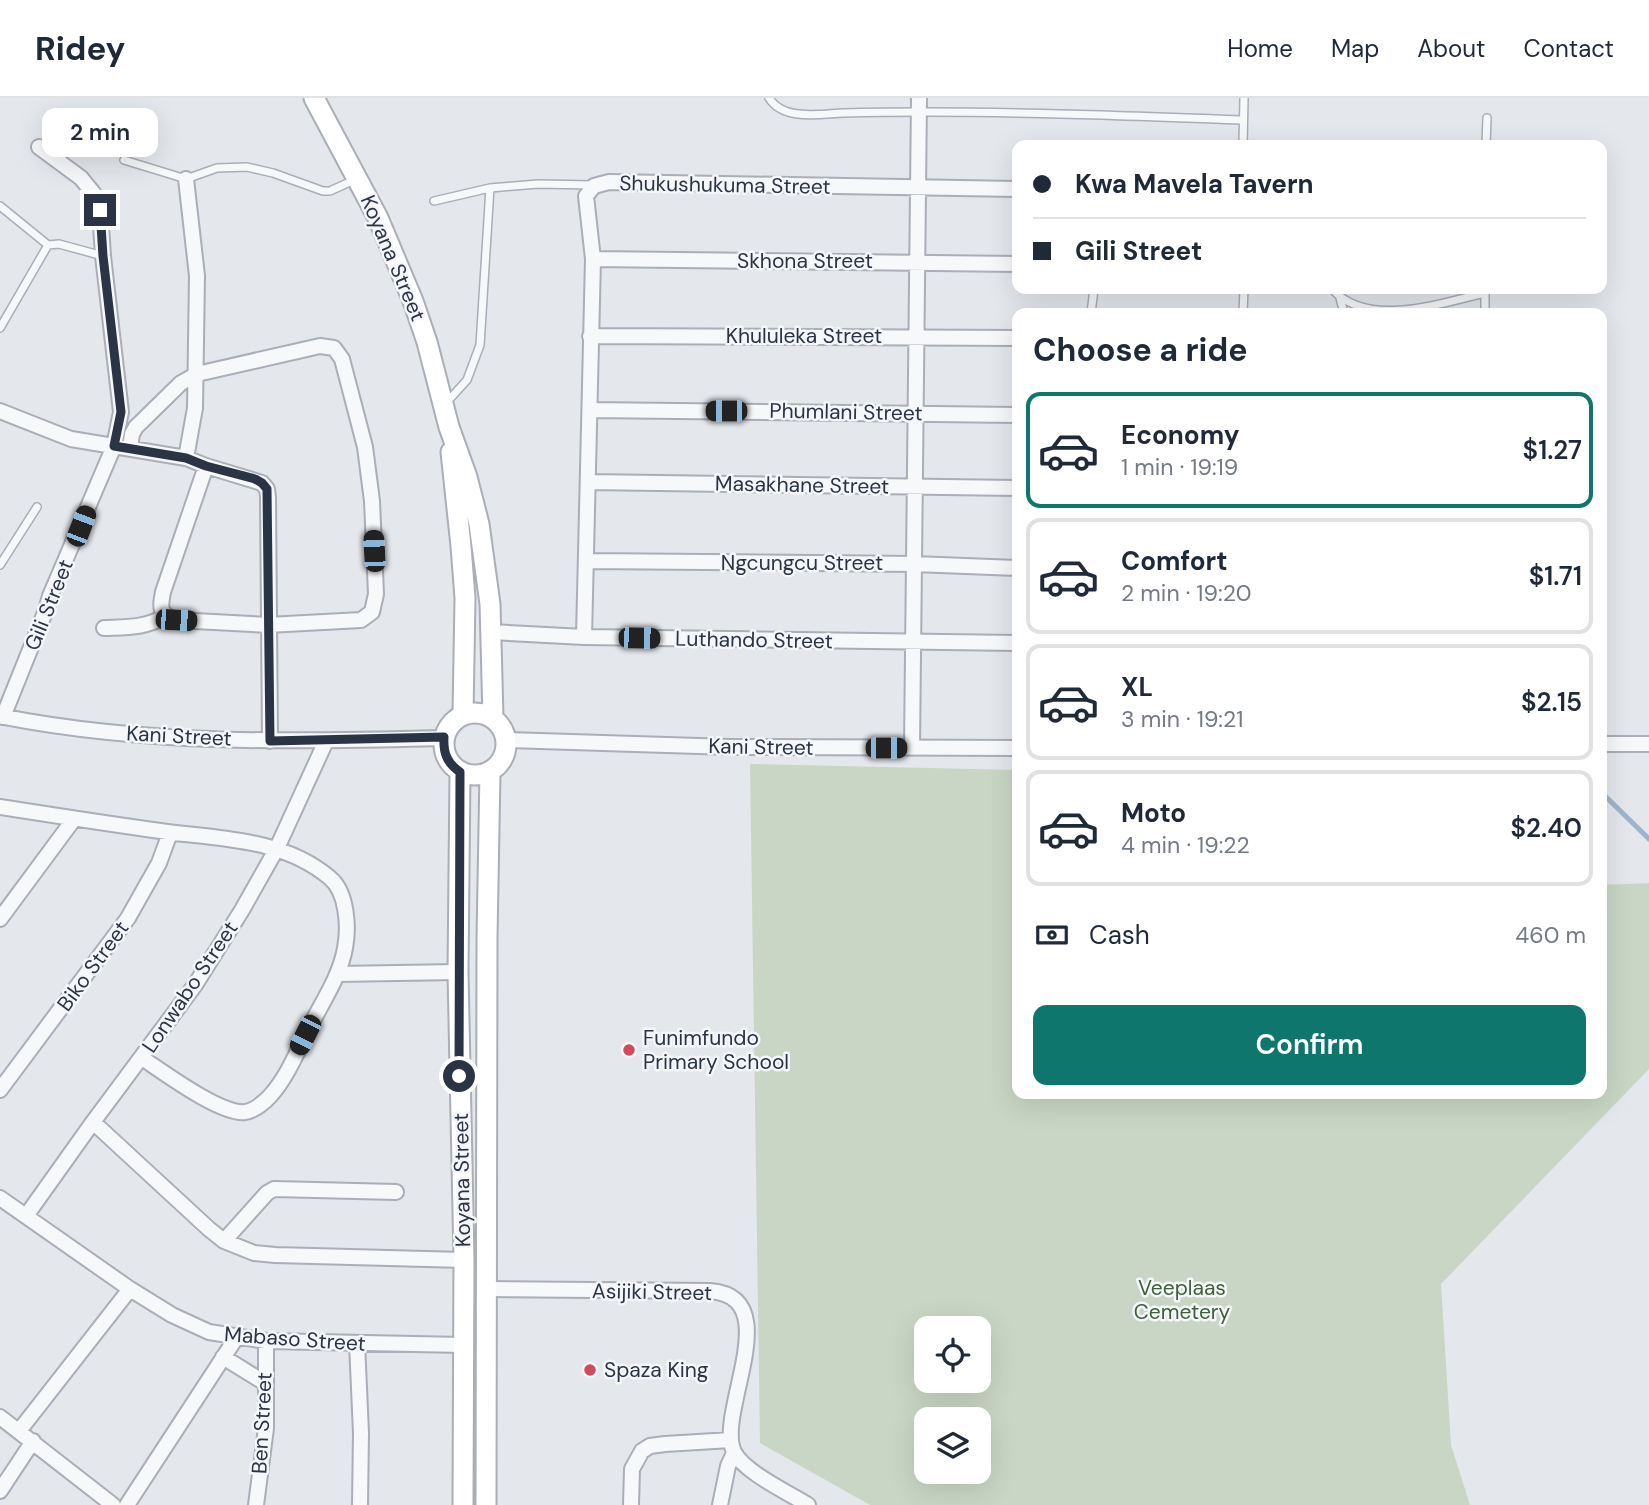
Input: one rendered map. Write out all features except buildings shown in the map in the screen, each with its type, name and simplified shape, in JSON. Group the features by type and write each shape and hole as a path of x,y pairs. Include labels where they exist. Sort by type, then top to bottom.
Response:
{"main road":[{"name":"Koyana Street","path":"314,98 378,218 413,301 427,342 449,427 461,454 479,524 488,583 493,718"},
{"name":"Koyana Street","path":"449,427 464,598 463,715"},
{"path":"472,713 493,718 501,726 506,740 504,756 499,765 490,772 480,775 460,772 446,757 444,737 454,720 463,715 472,713"},
{"name":"Koyana Street","path":"460,772 458,972 464,1260 463,1505"},
{"name":"Koyana Street","path":"486,1505 490,772"}],"street":[{"path":"912,748 918,105"},
{"name":"Gili Street","path":"1,717 114,446 121,412 100,210 94,194 72,170 39,147"},
{"path":"186,179 197,276 197,374 194,417 186,458"},
{"name":"Shukushukuma Street","path":"584,638 593,260 586,196 594,186 609,182 1012,189"},
{"name":"Skhona Street","path":"593,260 1012,264"},
{"name":"Khululeka Street","path":"590,336 1012,338"},
{"path":"130,448 136,427 181,383 197,374 320,346 334,348 342,359 365,447 372,501 375,605 372,612 361,620 268,625 176,620 165,616 162,610 163,592 206,466"},
{"name":"Phumlani Street","path":"590,410 1012,415"},
{"path":"0,411 71,439 186,458 255,479 267,489 270,741"},
{"name":"Masakhane Street","path":"588,482 1012,488"},
{"name":"Ngcungcu Street","path":"587,561 914,564 1012,568"},
{"path":"104,628 144,625 165,616"},
{"name":"Luthando Street","path":"491,632 584,638 1012,643"},
{"name":"Kani Street","path":"1,717 74,730 270,741 444,737"},
{"name":"Kani Street","path":"506,740 717,747 1012,748"},
{"name":"Lonwabo Street","path":"26,1216 195,985 242,910 276,848 326,741"},
{"path":"1607,744 1649,744"},
{"path":"0,807 170,833 230,839 276,848 331,878 342,895 345,947 337,974 284,1076 271,1096 258,1107 245,1112 233,1111 216,1104 142,1058"},
{"path":"0,919 74,819"},
{"name":"Biko Street","path":"0,1090 128,918 159,863 170,833"},
{"path":"337,974 458,972"},
{"path":"93,1122 209,1229 224,1241 254,1253 464,1260"},
{"path":"224,1241 267,1193 274,1189 396,1192"},
{"name":"Mabaso Street","path":"0,1198 130,1289 192,1326 209,1332 265,1341 463,1345"},
{"path":"19,1431 130,1289"},
{"name":"Asijiki Street","path":"486,1289 710,1291 730,1296 743,1312 748,1333 733,1446"},
{"path":"127,1505 236,1338"},
{"name":"Ben Street","path":"256,1505 266,1428 265,1341"},
{"path":"356,1343 361,1433 360,1505"},
{"path":"223,1357 265,1383"},
{"path":"1,1419 113,1505"},
{"path":"0,1491 33,1441"},
{"path":"631,1505 632,1469 642,1451 650,1446 733,1446"},
{"path":"720,1505 733,1446"},
{"path":"733,1446 743,1464 808,1505"}],"lane":[{"path":"769,98 776,108 801,114 918,105 1242,120"},
{"path":"1243,140 1244,98"},
{"path":"1486,140 1487,118"},
{"path":"124,160 186,179 217,168 247,167 330,191 358,178"},
{"path":"434,201 490,188 538,184 594,186"},
{"path":"443,406 467,380 480,345 490,188"},
{"path":"0,205 48,245 59,244 103,256"},
{"path":"0,328 48,245"},
{"path":"1336,294 1343,308"},
{"path":"1405,308 1436,304 1474,294"},
{"path":"1340,298 1366,308"},
{"path":"1433,308 1436,304"},
{"path":"0,565 37,507"}],"green space":[{"name":"Veeplaas Cemetery","path":"750,764 1012,770 1012,1099 1607,1099 1607,885 1649,883 1649,1069 1441,1284 1451,1445 1470,1505 870,1505 760,1443"}],"waterway":[{"path":"1607,798 1649,839"}],"place":[{"name":"Funimfundo Primary School","path":"629,1050"},
{"name":"Spaza King","path":"590,1370"}],"route":[{"path":"100,210 120,393 120,422 114,446 186,458 255,479 267,489 270,741 444,737 446,757 460,772 459,1076"}]}
